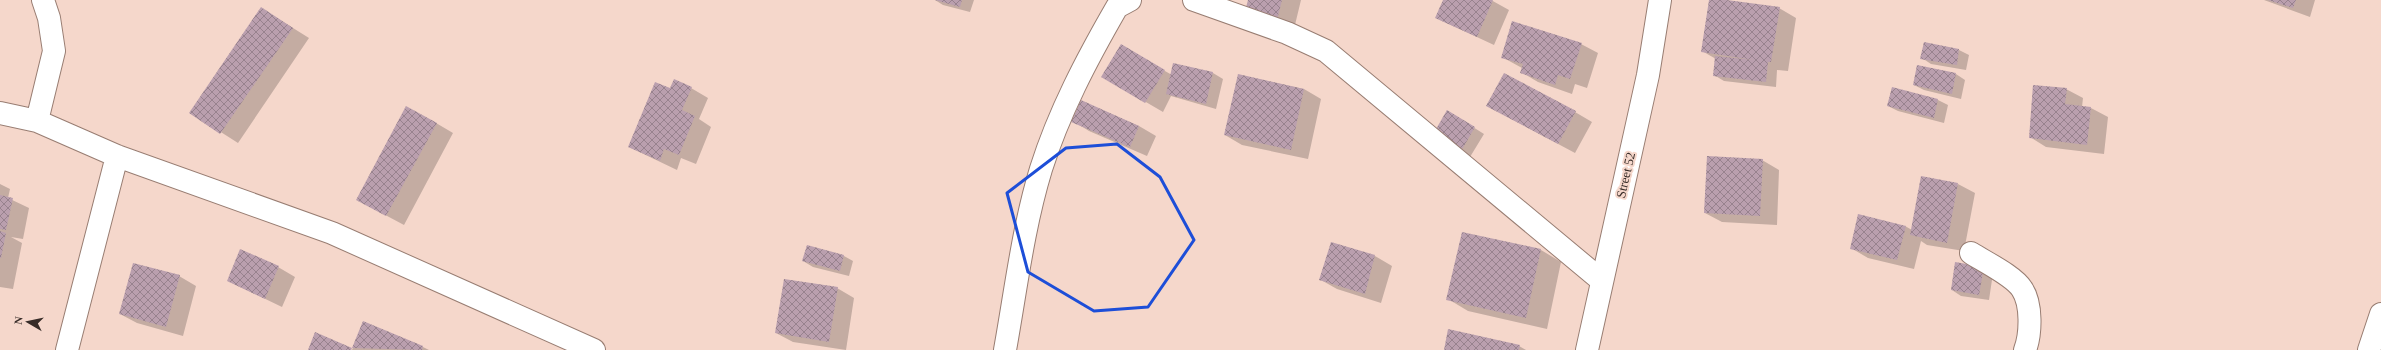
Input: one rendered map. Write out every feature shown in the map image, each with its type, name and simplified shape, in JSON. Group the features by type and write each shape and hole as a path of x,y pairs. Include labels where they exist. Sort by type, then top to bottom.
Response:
{"street":[{"path":"37,121 54,51 49,18 43,0"},
{"path":"1005,350 1027,222 1042,168 1072,90 1117,7 1130,0"},
{"path":"1194,0 1287,33 1326,51 1601,280"},
{"name":"Street 52","path":"1587,350 1601,280 1648,75 1660,0"},
{"path":"0,113 37,121 117,156 332,233 594,350"},
{"path":"67,350 117,156"},
{"path":"1971,253 2006,276 2022,289 2030,316 2025,350"},
{"path":"2369,350 2381,314"}],"highlighted area":[{"path":"1117,144 1160,177 1194,240 1148,307 1094,311 1028,272 1007,193 1066,148"}],"building":[{"path":"935,0 962,0 960,7"},
{"path":"1248,0 1282,0 1277,20 1245,11"},
{"path":"1443,0 1493,0 1477,37 1435,18"},
{"path":"1709,0 1727,0 1780,7 1771,62 1768,62 1766,82 1713,76 1715,56 1754,60 1701,52"},
{"path":"2268,0 2296,0 2293,8"},
{"path":"261,7 293,28 220,134 189,113"},
{"path":"1512,21 1582,43 1570,79 1558,75 1555,85 1520,73 1523,64 1501,58"},
{"path":"1924,42 1959,49 1957,65 1920,59"},
{"path":"1121,44 1165,70 1145,103 1101,77"},
{"path":"1173,63 1213,72 1206,104 1166,94"},
{"path":"1917,65 1956,73 1952,94 1913,85"},
{"path":"1504,73 1576,111 1558,144 1486,106"},
{"path":"1238,74 1304,89 1291,150 1224,135"},
{"path":"674,79 692,87 682,110 695,116 679,155 664,149 660,161 628,147 655,82 670,88"},
{"path":"2033,85 2067,88 2065,104 2091,107 2087,145 2029,138"},
{"path":"1892,87 1938,99 1934,118 1887,106"},
{"path":"1081,100 1139,126 1130,147 1071,122"},
{"path":"406,106 437,123 386,216 356,200"},
{"path":"1447,110 1475,127 1460,153 1432,136"},
{"path":"1707,156 1763,159 1760,216 1704,213"},
{"path":"1921,176 1958,183 1947,243 1910,235"},
{"path":"0,195 13,198 6,230 0,229"},
{"path":"1858,214 1906,226 1897,260 1850,249"},
{"path":"0,231 6,233 1,258 0,258"},
{"path":"1462,232 1541,249 1526,318 1446,300"},
{"path":"1331,242 1375,255 1365,294 1319,280"},
{"path":"807,245 844,255 840,271 802,261"},
{"path":"240,249 279,266 265,299 227,281"},
{"path":"1955,262 1984,267 1979,295 1951,290"},
{"path":"133,263 180,275 166,327 119,314"},
{"path":"784,279 838,287 829,342 775,333"},
{"path":"363,321 423,346 422,350 352,348"},
{"path":"1448,329 1520,345 1519,350 1444,350"},
{"path":"315,332 352,348 351,350 308,350"}]}
